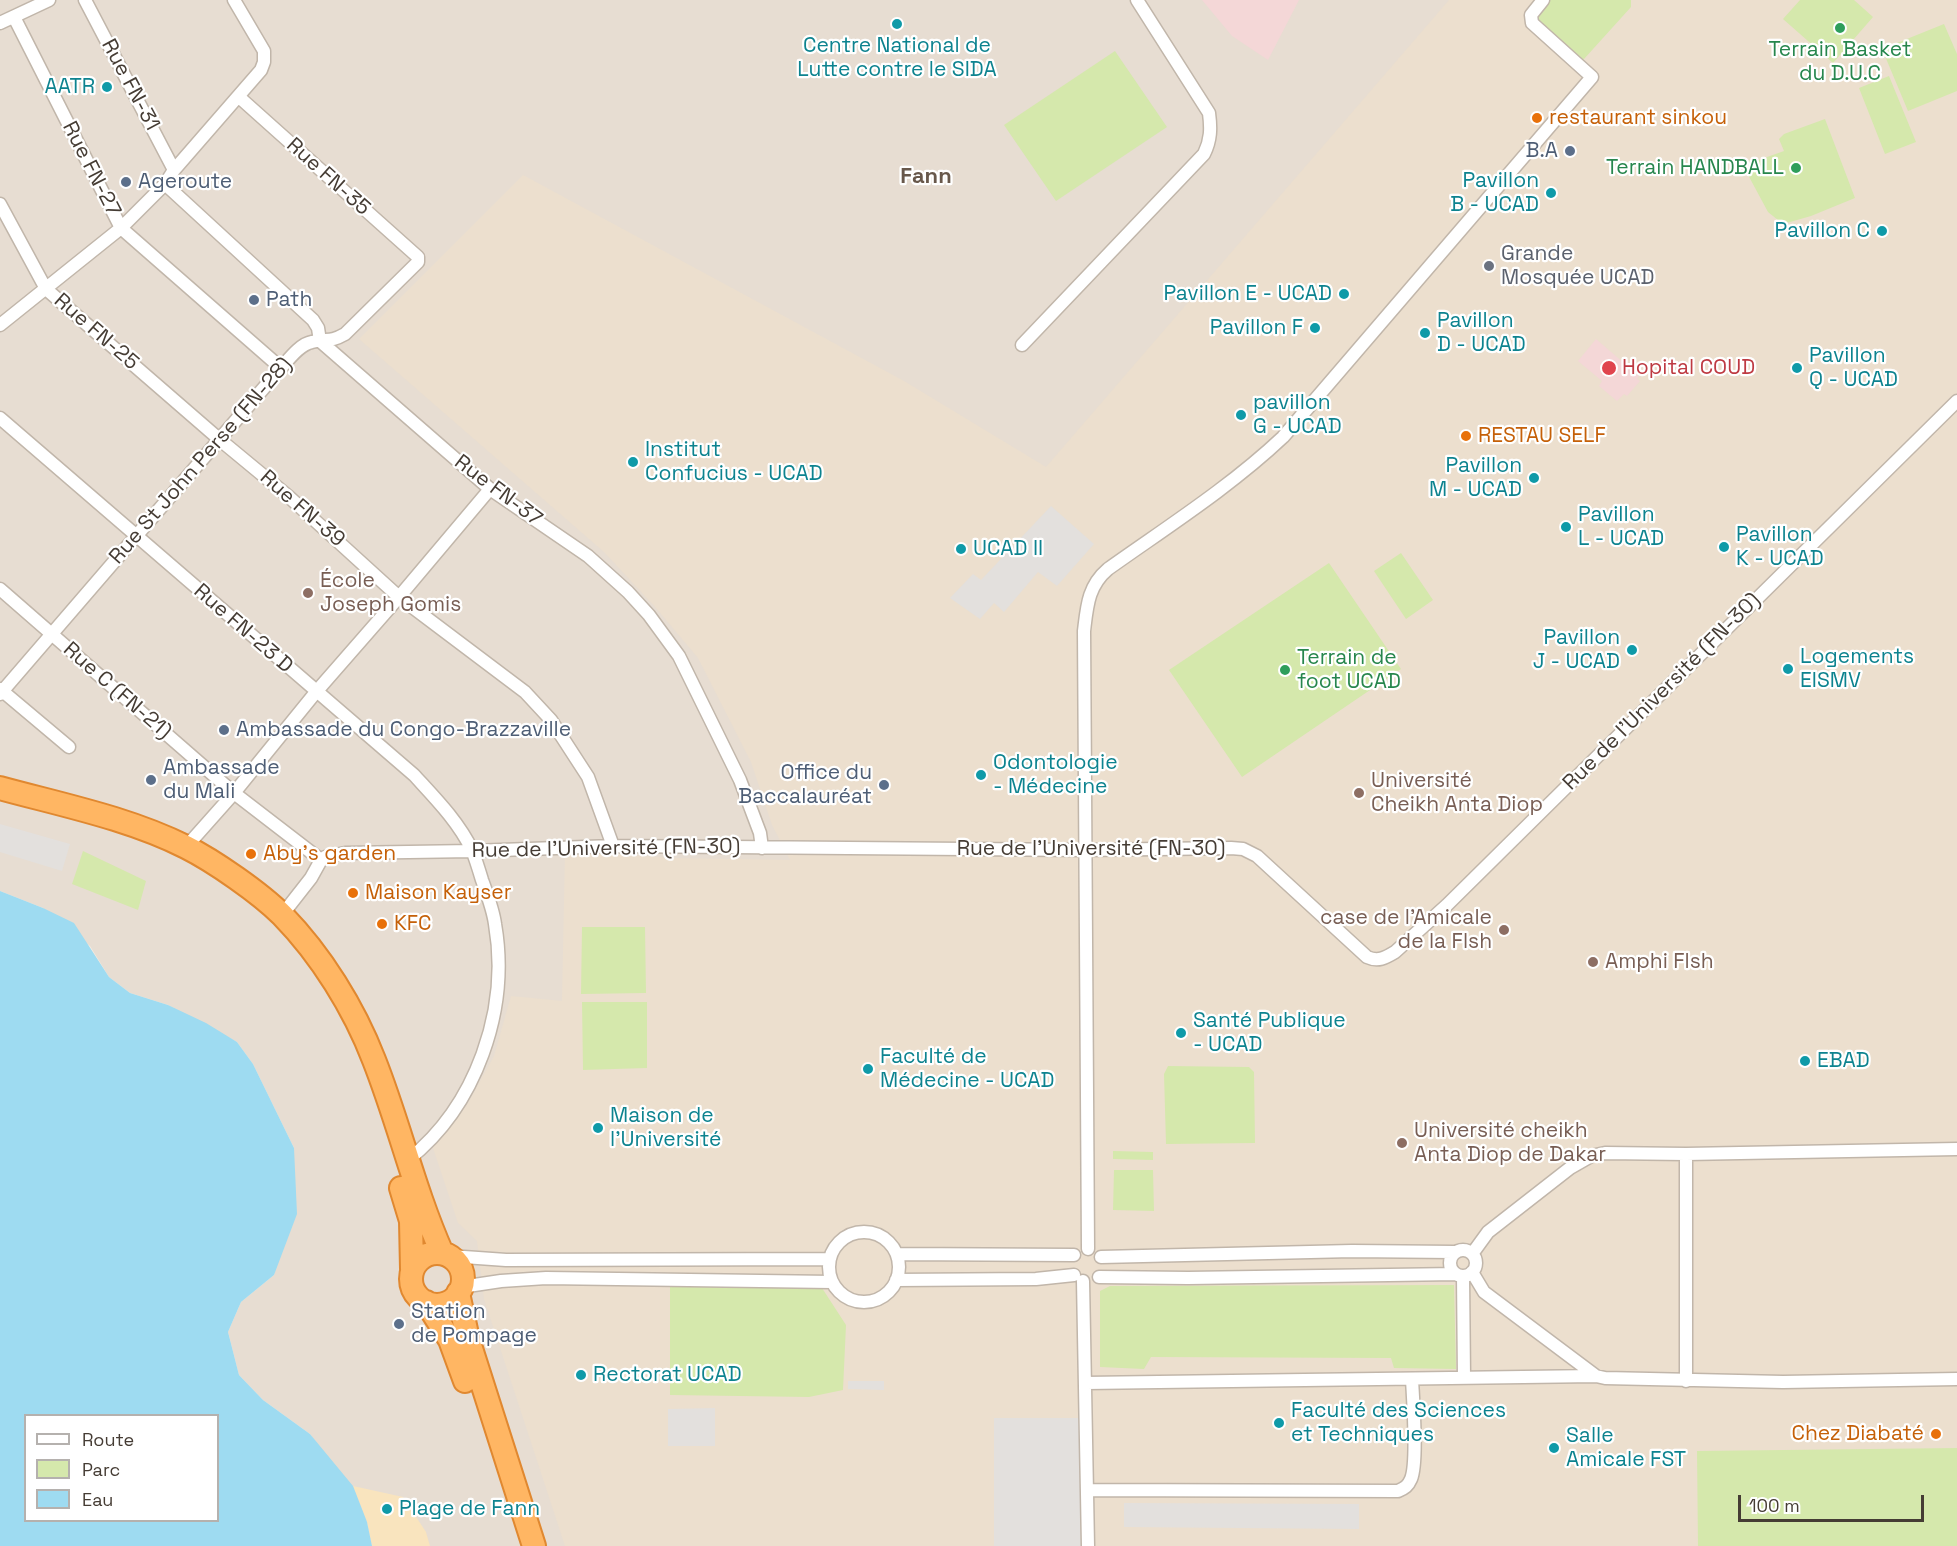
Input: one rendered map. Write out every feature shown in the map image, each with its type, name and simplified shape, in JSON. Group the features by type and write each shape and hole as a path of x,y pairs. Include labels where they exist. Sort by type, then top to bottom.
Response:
{"highway":[{"path":"0,788 138,828 186,847 229,874 282,915 336,984 361,1029 375,1062 419,1197 446,1254 459,1265 462,1272 460,1290 468,1339 534,1546"},
{"path":"0,802 123,836 189,865 231,893 261,917 305,962 350,1037 411,1221 413,1242 411,1283 414,1291 426,1302 450,1340 458,1358 521,1546"},
{"path":"412,1269 423,1256 431,1253 446,1254"},
{"path":"426,1302 435,1305 444,1304 460,1290"}],"street":[{"path":"0,23 14,17 31,4 49,0"},
{"name":"Rue FN-31","path":"85,0 174,170"},
{"path":"0,325 121,228 165,184 174,170 261,70 264,51 234,0"},
{"path":"1022,345 1204,154 1209,144 1211,127 1209,113 1137,0"},
{"path":"1088,1249 1084,631 1090,590 1098,577 1108,569 1261,458 1283,437 1592,76 1532,23 1531,15 1543,0"},
{"name":"Rue FN-27","path":"14,17 121,228 281,368"},
{"name":"Rue FN-35","path":"239,97 418,257"},
{"name":"Rue FN-37","path":"165,184 313,320 318,328 320,341 490,489 588,556 628,592 649,615 679,656 740,780 760,832 762,848"},
{"name":"Rue FN-25","path":"0,204 46,289 219,439"},
{"name":"Rue St John Perse (FN-28)","path":"1,691 303,345 310,342 333,341 345,334 418,262 418,257"},
{"name":"Rue de l'Université (FN-30)","path":"321,860 345,853 613,846 1243,849 1257,856 1367,957 1379,960 1395,952 1447,905 1957,401"},
{"name":"Rue FN-23 D","path":"0,418 414,775 455,822 472,851 495,924 498,957 498,988 495,1006 481,1058 465,1092 446,1123 428,1144 408,1161"},
{"name":"Rue FN-39","path":"219,439 288,496 399,597 525,692 551,720 588,777 613,846"},
{"path":"186,847 490,489"},
{"name":"Rue C (FN-21)","path":"0,589 234,793"},
{"path":"1,691 69,747"},
{"path":"234,793 321,860 311,878 282,915"},
{"path":"1472,1254 1488,1232 1570,1168 1591,1156 1605,1153 1686,1154 1957,1149"},
{"path":"1686,1154 1686,1381"},
{"path":"867,1232 885,1239 897,1254 899,1272 896,1280 886,1294 870,1302 850,1299 843,1295 832,1282 829,1271 830,1259 839,1242 857,1233 867,1232"},
{"path":"897,1254 1074,1255 1088,1249 1101,1257 1103,1267 1099,1276"},
{"path":"896,1280 1079,1278 1091,1281 1099,1276 1188,1278 1464,1274 1476,1262 1472,1254 1465,1250 1101,1257"},
{"path":"1454,1252 1449,1264 1596,1376"},
{"path":"446,1254 506,1260 830,1259"},
{"path":"1074,1255 1071,1265 1079,1278 1086,1383 1088,1546"},
{"path":"1464,1274 1464,1378"},
{"path":"460,1290 501,1281 546,1278 832,1282"},
{"path":"1086,1383 1596,1376 1617,1379 1784,1382 1957,1379"},
{"path":"1088,1490 1398,1491 1410,1482 1414,1465 1412,1379"}],"shaded area":[{"name":"Université Cheikh Anta Diop","path":"0,0 1957,0 1957,1546 372,1546 367,1522 310,1434 263,1400 239,1375 228,1332 241,1302 274,1275 294,1148 253,1064 237,1042 168,1005 130,993 109,977 90,946 43,908 0,891"},
{"path":"1202,0 1299,0 1268,60 1232,36"},
{"name":"Université Cheikh Anta Diop","path":"1449,0 1957,0 1957,1546 565,1546 484,1299 477,1241 458,1223 433,1148 467,1105 494,1056 511,996 562,1001 565,851 672,858 790,860 772,825 751,762 698,658 604,552 359,339 523,175 904,381 1046,467"},
{"name":"Hopital COUD","path":"1596,339 1639,376 1637,379 1640,381 1627,396 1624,394 1617,401 1599,386 1602,381 1578,361"},
{"path":"1051,506 1094,544 1057,586 1038,572 1004,612 994,603 980,619 950,598 973,574 981,580"},
{"path":"0,824 70,844 62,871 0,852"},
{"path":"848,1381 884,1381 884,1390 848,1389"},
{"path":"715,1408 715,1446 668,1446 668,1409"},
{"path":"994,1418 1087,1418 1088,1546 994,1546"},
{"path":"1124,1503 1359,1504 1359,1529 1124,1527"}],"green space":[{"path":"1548,0 1631,0 1631,7 1584,59 1579,58 1536,21 1536,15"},
{"name":"Terrain Basket du D.U.C","path":"1800,0 1854,0 1873,17 1833,63 1783,19"},
{"path":"1944,24 1957,54 1957,91 1908,111 1882,49"},
{"path":"1115,51 1167,127 1056,201 1004,125"},
{"path":"1889,76 1916,142 1885,154 1859,88"},
{"name":"Terrain HANDBALL","path":"1825,119 1855,198 1811,216 1783,224 1768,212 1747,173 1750,163 1784,151 1779,139 1784,134"},
{"path":"1401,553 1433,600 1406,619 1374,571"},
{"name":"Terrain de foot UCAD","path":"1329,563 1401,669 1242,777 1169,670"},
{"path":"83,851 146,881 138,910 72,884"},
{"path":"582,927 645,927 646,993 581,994"},
{"path":"582,1002 647,1002 647,1068 583,1070"},
{"path":"1168,1066 1249,1067 1254,1072 1255,1143 1166,1144 1164,1074"},
{"path":"1113,1151 1153,1152 1153,1160 1113,1159"},
{"path":"1114,1170 1153,1170 1154,1211 1113,1210"},
{"path":"670,1285 822,1288 846,1325 843,1390 809,1397 670,1395"},
{"path":"1454,1285 1456,1369 1394,1368 1391,1358 1151,1357 1144,1369 1100,1367 1100,1291 1110,1286"},
{"path":"1957,1448 1957,1546 1698,1546 1697,1451"}],"sand":[{"name":"Plage de Fann","path":"353,1486 403,1497 426,1532 430,1546 372,1546 367,1522"}],"water":[{"path":"0,891 74,923 109,977 130,993 168,1005 206,1023 237,1042 253,1064 294,1148 297,1214 274,1275 241,1302 228,1332 239,1375 263,1400 310,1434 353,1486 367,1522 372,1546 0,1546"}],"place":[{"name":"Centre National de Lutte contre le SIDA","path":"897,24"},
{"name":"Terrain Basket du D.U.C","path":"1840,28"},
{"name":"AATR","path":"107,87"},
{"name":"restaurant sinkou","path":"1537,118"},
{"name":"B.A","path":"1570,151"},
{"name":"Terrain HANDBALL","path":"1796,168"},
{"name":"Ageroute","path":"126,182"},
{"name":"Pavillon B - UCAD","path":"1551,193"},
{"name":"Pavillon C","path":"1882,231"},
{"name":"Grande Mosquée UCAD","path":"1489,266"},
{"name":"Pavillon E - UCAD","path":"1344,294"},
{"name":"Path","path":"254,300"},
{"name":"Pavillon F","path":"1315,328"},
{"name":"Pavillon D - UCAD","path":"1425,333"},
{"name":"Hopital COUD","path":"1609,368"},
{"name":"Pavillon Q - UCAD","path":"1797,368"},
{"name":"pavillon G - UCAD","path":"1241,415"},
{"name":"RESTAU SELF","path":"1466,436"},
{"name":"Institut Confucius - UCAD","path":"633,462"},
{"name":"Pavillon M - UCAD","path":"1534,478"},
{"name":"Pavillon L - UCAD","path":"1566,527"},
{"name":"Pavillon K - UCAD","path":"1724,547"},
{"name":"UCAD II","path":"961,549"},
{"name":"École Joseph Gomis","path":"308,593"},
{"name":"Pavillon J - UCAD","path":"1632,650"},
{"name":"Logements EISMV","path":"1788,669"},
{"name":"Terrain de foot UCAD","path":"1285,670"},
{"name":"Ambassade du Congo-Brazzaville","path":"224,730"},
{"name":"Odontologie - Médecine","path":"981,775"},
{"name":"Ambassade du Mali","path":"151,780"},
{"name":"Office du Baccalauréat","path":"884,785"},
{"name":"Université Cheikh Anta Diop","path":"1359,793"},
{"name":"Aby's garden","path":"251,854"},
{"name":"Maison Kayser","path":"353,893"},
{"name":"KFC","path":"382,924"},
{"name":"case de l'Amicale de la Flsh","path":"1504,930"},
{"name":"Amphi Flsh","path":"1593,962"},
{"name":"Santé Publique - UCAD","path":"1181,1033"},
{"name":"EBAD","path":"1805,1061"},
{"name":"Faculté de Médecine - UCAD","path":"868,1069"},
{"name":"Maison de l'Université","path":"598,1128"},
{"name":"Université cheikh Anta Diop de Dakar","path":"1402,1143"},
{"name":"Station de Pompage","path":"399,1324"},
{"name":"Rectorat UCAD","path":"581,1375"},
{"name":"Faculté des Sciences et Techniques","path":"1279,1423"},
{"name":"Chez Diabaté","path":"1936,1434"},
{"name":"Salle Amicale FST","path":"1554,1448"},
{"name":"Plage de Fann","path":"387,1509"}],"district":[{"name":"Fann","path":"926,177"}]}
